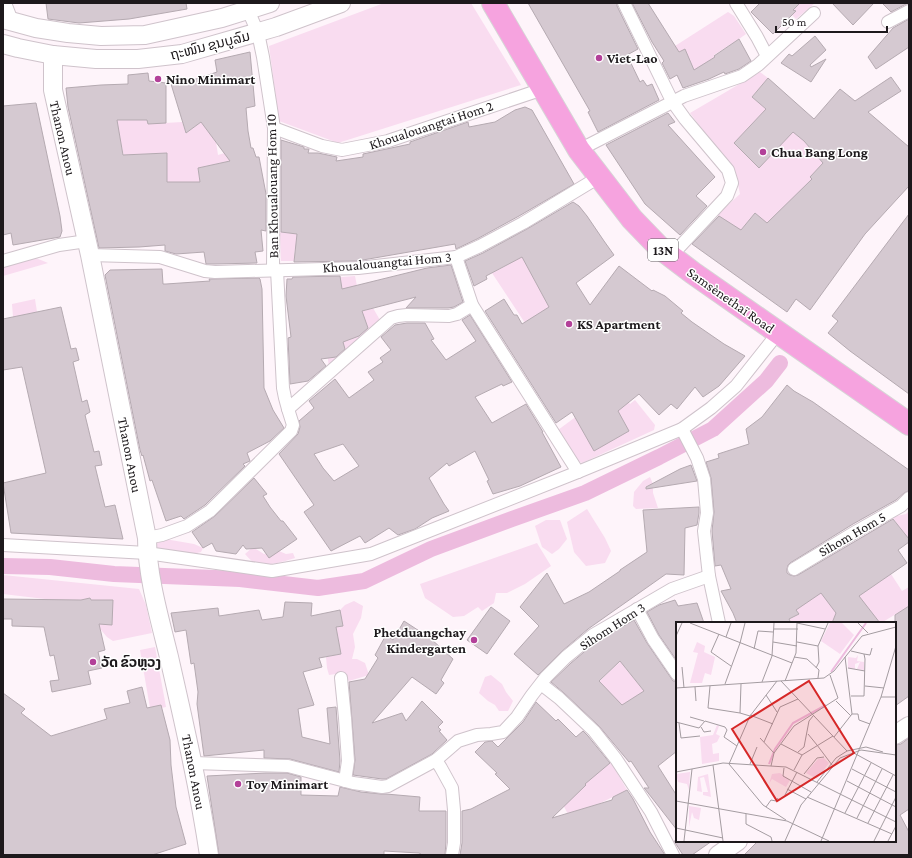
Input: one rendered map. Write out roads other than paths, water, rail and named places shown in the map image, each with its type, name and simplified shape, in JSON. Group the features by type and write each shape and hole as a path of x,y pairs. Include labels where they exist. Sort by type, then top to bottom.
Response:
{"highway":[{"name":"Samsènethaï Road","path":"493,3 579,150 632,219 660,248 693,273 909,424"}],"street":[{"path":"5,3 8,20 36,28 68,34 101,36 145,35 222,18 270,3"},
{"name":"ຖະໜົນ ຂຸນບູລົມ","path":"3,44 53,55 96,59 138,59 182,54 276,27 341,3"},
{"path":"624,3 672,101 685,119 728,170 732,183 727,196 671,256"},
{"path":"736,3 767,56"},
{"name":"Ban Khoualouang Hom 10","path":"147,546 162,535 187,526 210,511 291,431 293,425 283,388 275,270 274,128 258,32 248,10"},
{"path":"888,22 909,11"},
{"path":"579,150 672,101 742,76 758,65 814,13"},
{"name":"Thanon Anou","path":"53,55 53,90 88,248 147,546 155,595 193,763 209,855"},
{"name":"Khoualouangtai Hom 2","path":"274,128 322,146 342,150 388,141 543,88"},
{"name":"Khoualouangtai Hom 3","path":"3,261 58,245 160,257 210,272 358,268 456,257 523,223 599,177"},
{"path":"456,257 472,305 578,472"},
{"path":"288,409 391,318 407,315 449,316 456,314 472,305"},
{"path":"3,545 147,546 272,571 371,554 683,432 736,386 778,333"},
{"path":"683,432 697,458 704,479 707,513 704,531 709,576 719,622"},
{"name":"Sihom Hom 5","path":"794,569 857,530 901,506 909,498"},
{"name":"Sihom Hom 3","path":"193,763 288,766 353,783 382,787 388,786 436,760 458,741 477,735 503,732 517,717 541,684 566,657 593,635 672,589 709,576"},
{"path":"637,609 653,639 676,673"},
{"path":"340,678 348,761 345,781"},
{"path":"541,684 559,698 594,731 616,759 651,812 673,855"},
{"path":"896,734 909,726"},
{"path":"436,760 452,788 454,843 452,855"},
{"path":"718,855 737,842"}],"waterway":[{"path":"3,566 50,567 114,574 240,579 318,588 364,581 431,549 585,493 713,429 766,381 780,363"}],"place":[{"name":"Viet-Lao","path":"599,58"},
{"name":"Nino Minimart","path":"158,79"},
{"name":"Chua Bang Long","path":"763,152"},
{"name":"KS Apartment","path":"569,324"},
{"name":"Phetduangchay Kindergarten","path":"474,640"},
{"name":"ວັດ ຂົວຫຼວງ","path":"93,662"},
{"name":"Toy Minimart","path":"238,784"}]}
